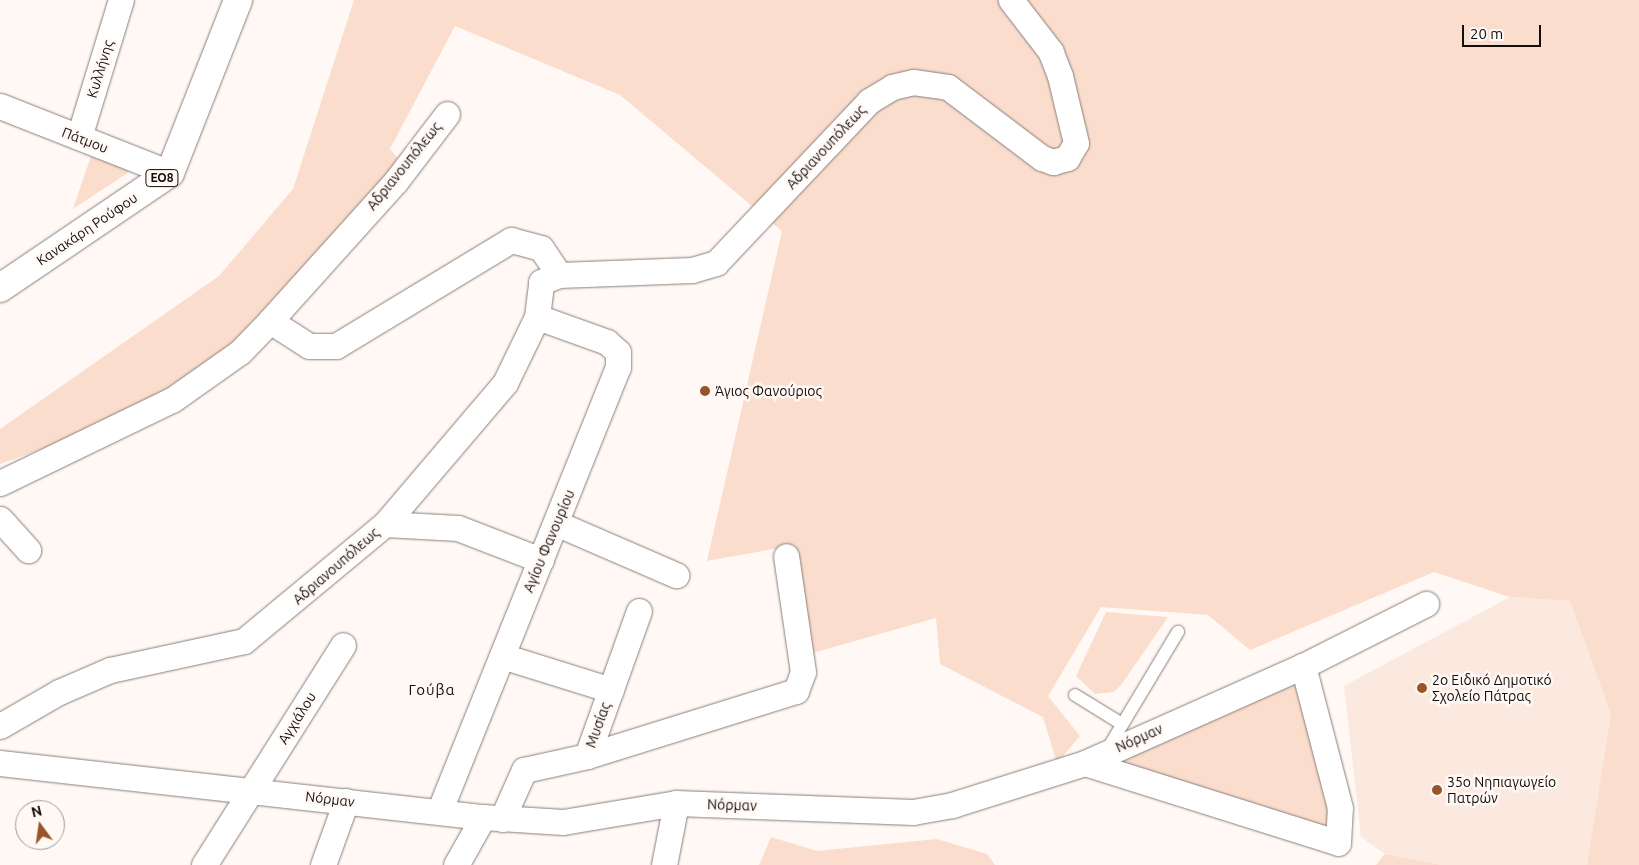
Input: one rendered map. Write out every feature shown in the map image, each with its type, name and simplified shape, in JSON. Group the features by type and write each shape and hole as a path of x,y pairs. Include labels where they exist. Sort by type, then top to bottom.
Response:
{"main road":[{"name":"ΕΟ8","path":"170,173 238,0"},
{"name":"Κανακάρη Ρούφου","path":"0,288 170,173"}],"street":[{"name":"Κυλλήνης","path":"79,137 121,0"},
{"name":"Αδριανουπόλεως","path":"0,726 58,692 110,670 244,641 385,524 505,382 537,317 538,288 547,277 558,274 692,270 716,263 869,101 892,87 913,82 948,87 1042,158 1053,162 1067,158 1076,143 1060,76 1051,52 1011,0"},
{"name":"Πάτμου","path":"0,106 170,173"},
{"name":"Αδριανουπόλεως","path":"0,483 172,400 240,352 270,322 396,181 447,114"},
{"path":"270,322 309,346 336,346 511,240 542,248 558,274"},
{"name":"Αγίου Φανουρίου","path":"439,812 541,560 558,524 620,359 607,342 537,317"},
{"path":"0,519 28,550"},
{"path":"385,524 458,528 541,560"},
{"path":"558,524 676,575"},
{"path":"586,756 796,691 803,672 786,556"},
{"name":"Νόρμαν","path":"0,763 493,818 563,822 676,802 912,812 952,805 1095,759 1303,666 1426,604"},
{"name":"Μυσίας","path":"493,818 524,770 586,756 639,611"},
{"name":"Αγχιάλου","path":"204,865 343,645"},
{"path":"502,656 611,690"},
{"path":"1095,759 1338,843 1340,808 1303,666"},
{"path":"323,865 346,801"},
{"path":"664,865 676,802"},
{"path":"456,865 493,818"}],"lane":[{"path":"1095,759 1122,724 1178,632"},
{"path":"1076,695 1122,724"}],"shaded area":[{"path":"354,0 1639,0 1639,865 1587,865 1611,715 1570,601 1510,597 1434,572 1250,650 1208,615 1101,607 1048,696 1080,736 1057,763 1043,717 940,664 936,618 809,654 795,545 707,561 782,231 620,95 455,26 390,149 400,161 228,348 168,393 99,428 0,464 0,429 219,276 293,189"},
{"path":"91,156 132,170 73,209"},
{"path":"1510,597 1570,601 1611,715 1591,860 1587,865 1442,865 1385,854 1361,837 1344,686"},
{"path":"1106,612 1168,617 1121,685 1114,692 1095,694 1076,676"},
{"path":"1303,666 1339,839 1085,763"},
{"path":"771,837 817,851 937,839 987,854 995,865 759,865"},
{"path":"1385,854 1442,865 1376,865"}],"place":[{"name":"Άγιος Φανούριος","path":"705,391"},
{"name":"2ο Ειδικό Δημοτικό Σχολείο Πάτρας","path":"1422,688"},
{"name":"35ο Νηπιαγωγείο Πατρών","path":"1437,790"}],"district":[{"name":"Γούβα","path":"432,690"}]}
